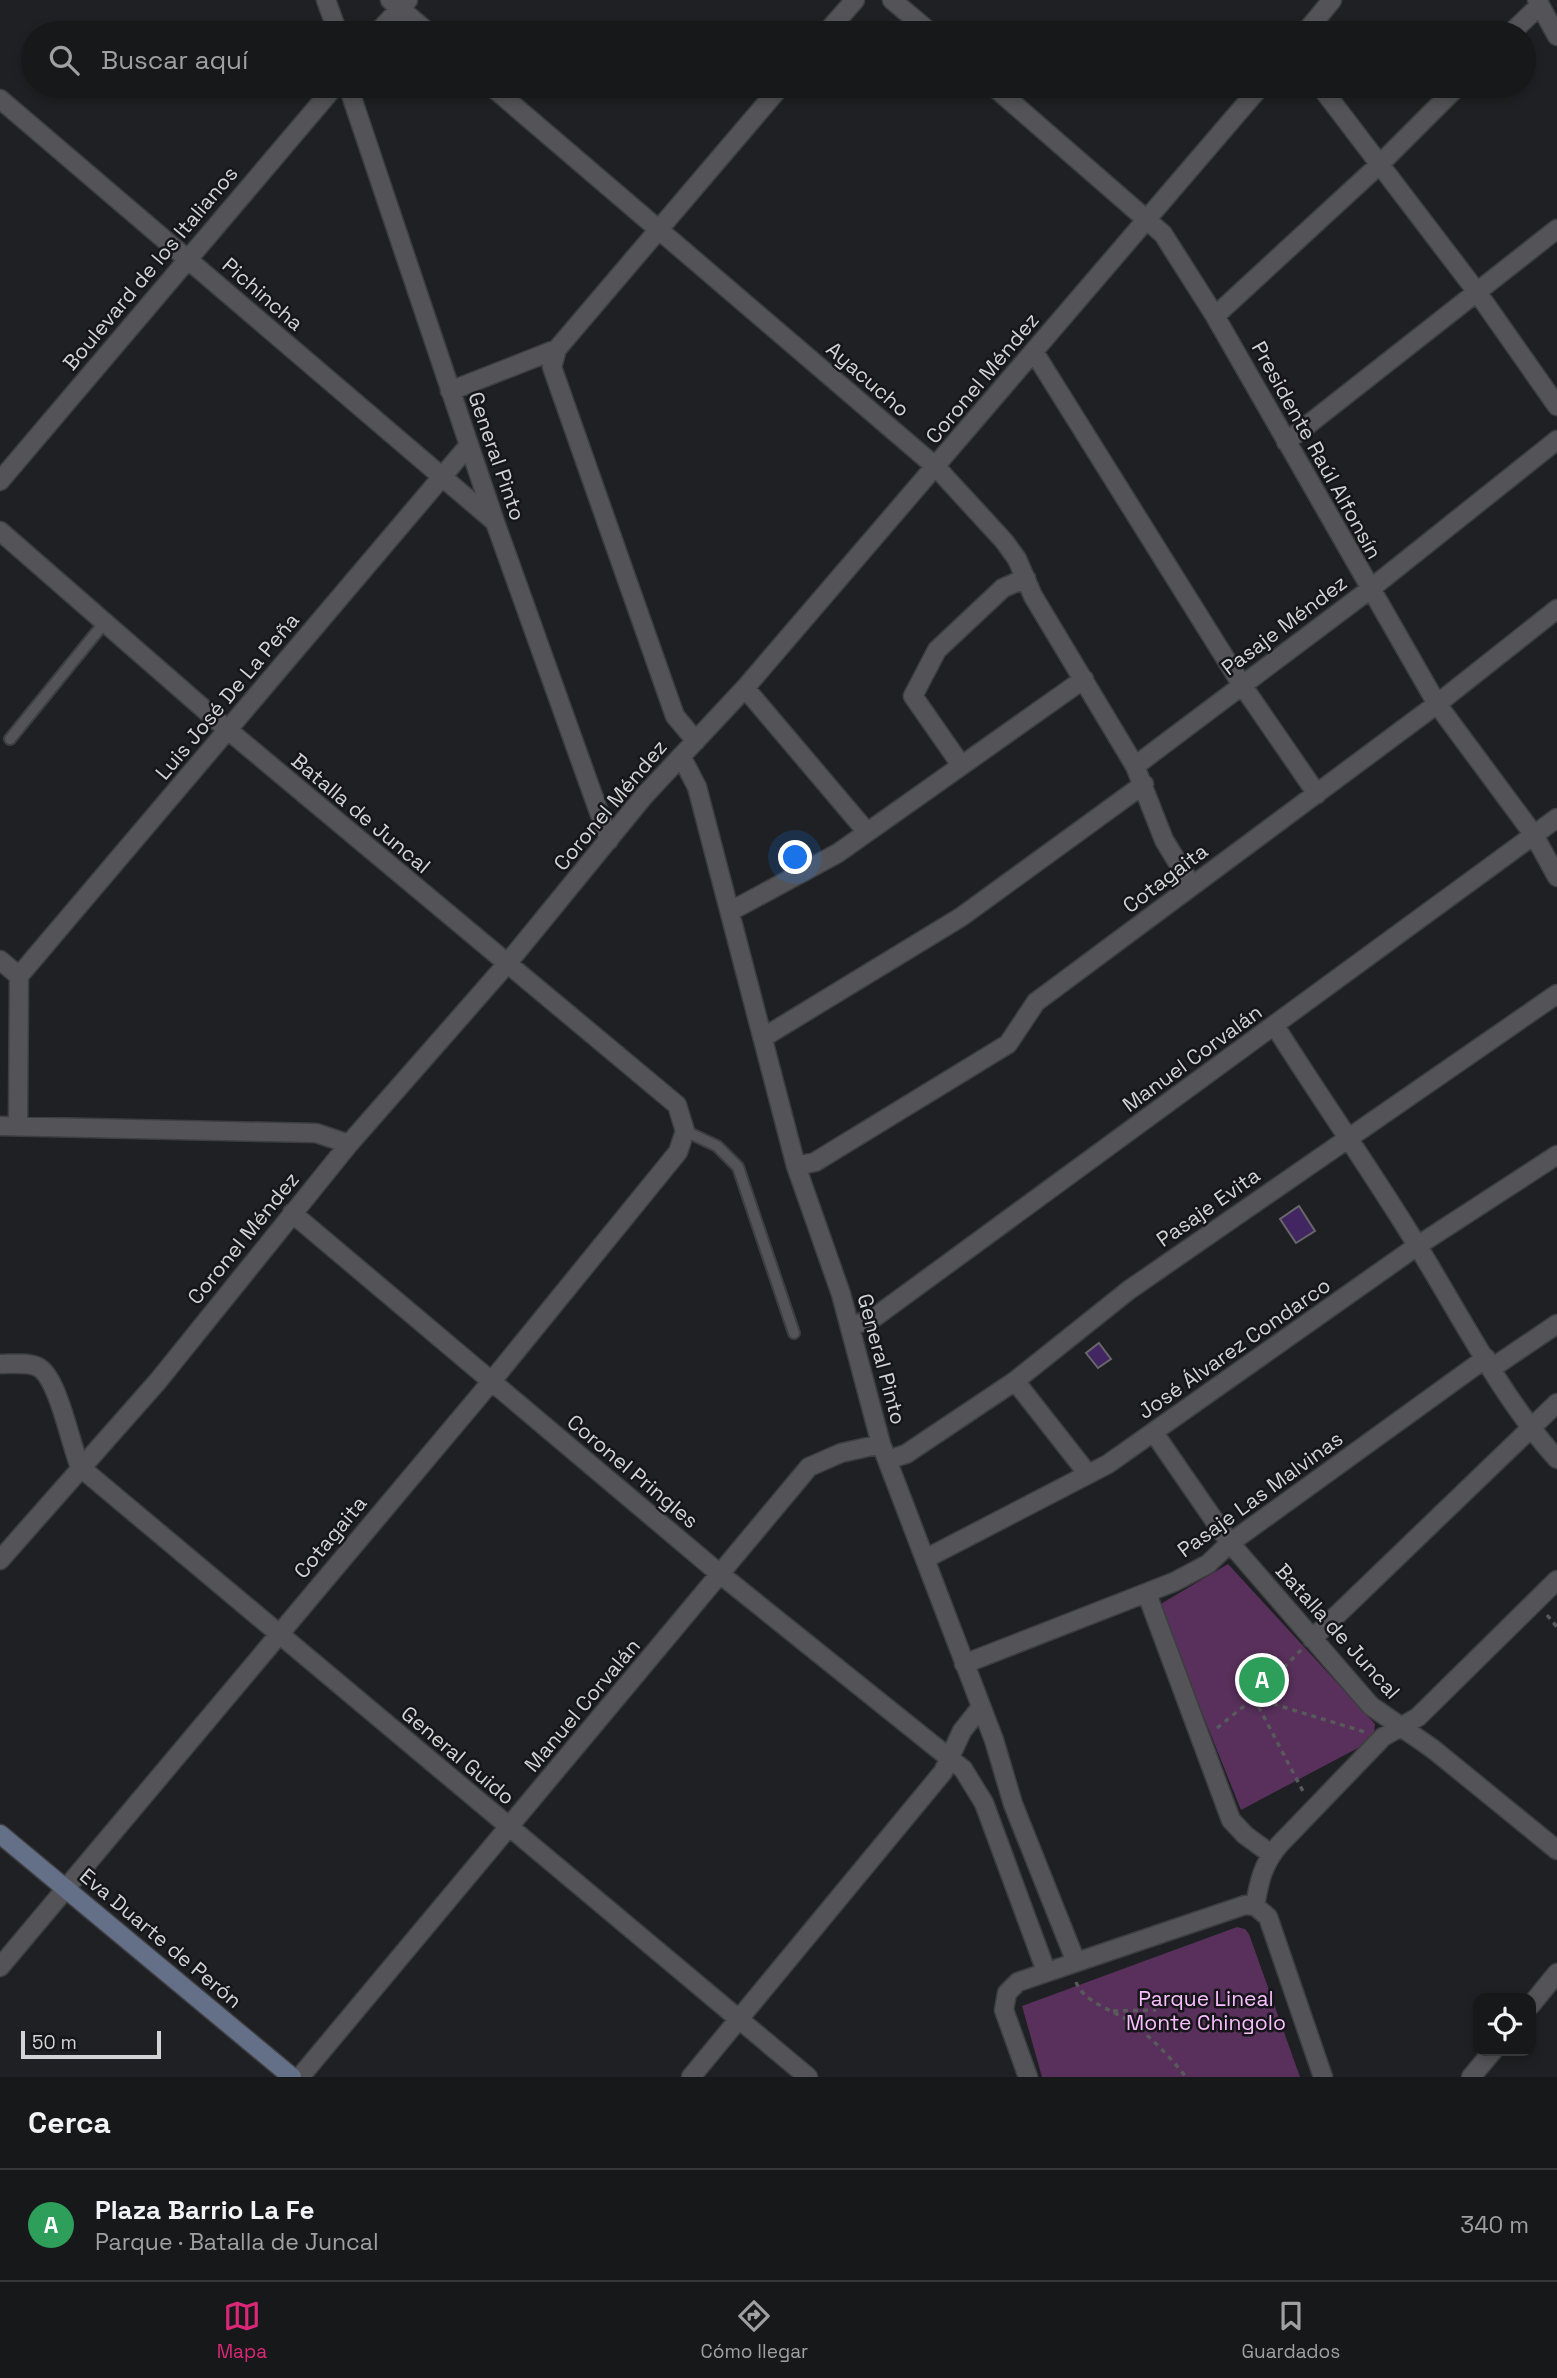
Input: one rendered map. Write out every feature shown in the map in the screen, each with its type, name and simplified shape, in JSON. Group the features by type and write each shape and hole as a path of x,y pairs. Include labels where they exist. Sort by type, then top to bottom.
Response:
{"main road":[{"name":"Eva Duarte de Perón","path":"0,1834 292,2077"}],"street":[{"path":"326,0 334,21"},
{"path":"837,21 855,0"},
{"path":"892,0 917,21"},
{"path":"1315,21 1332,0"},
{"path":"1521,21 1538,2 1557,36"},
{"path":"386,21 400,3 417,21"},
{"name":"Boulevard de los Italianos","path":"0,481 325,98"},
{"name":"General Pinto","path":"352,98 495,522 609,839"},
{"name":"Ayacucho","path":"505,98 936,467 1004,541 1026,578 1033,596 1135,766 1164,840 1192,886"},
{"path":"696,741 675,716 552,367 556,349 771,98"},
{"name":"Presidente Raúl Alfonsín","path":"1007,98 1149,219 1163,234 1216,316 1437,704 1534,835 1557,877"},
{"name":"Coronel Méndez","path":"0,1560 158,1381 349,1144 506,965 609,839 745,688 1251,98"},
{"path":"1329,98 1477,292 1557,405"},
{"path":"1216,316 1380,164 1446,98"},
{"name":"Pichincha","path":"0,99 441,479 495,522"},
{"path":"1286,442 1557,229"},
{"path":"450,391 556,349"},
{"path":"1034,352 1242,685 1317,794"},
{"name":"Pasaje Méndez","path":"1135,766 1370,590 1557,440"},
{"name":"Luis José De La Peña","path":"19,976 469,445"},
{"name":"Batalla de Juncal","path":"0,531 228,730 506,965 677,1105 685,1131"},
{"path":"961,765 913,696 937,650 1003,588 1026,578"},
{"name":"Cotagaita","path":"796,1166 815,1162 1008,1044 1036,1002 1437,704 1557,609"},
{"path":"731,911 838,853 1084,679"},
{"path":"745,688 867,832"},
{"name":"General Pinto","path":"681,756 696,787 731,911 796,1166 850,1327 884,1452 1077,1971"},
{"path":"764,1037 961,917 1144,784"},
{"name":"Manuel Corvalán","path":"850,1327 875,1317 1557,818"},
{"path":"0,960 19,976 9,1126 316,1133 349,1144"},
{"name":"Pasaje Evita","path":"819,1460 884,1452 906,1454 1015,1381 1129,1290 1557,994"},
{"path":"1275,1026 1417,1245 1531,1428 1557,1460"},
{"name":"Cotagaita","path":"0,1968 491,1382 678,1152 685,1131"},
{"name":"José Álvarez Condarco","path":"925,1559 1088,1474 1154,1433 1417,1245 1557,1155"},
{"name":"Coronel Pringles","path":"292,1213 720,1574 950,1757"},
{"name":"Pasaje Las Malvinas","path":"964,1664 1194,1574 1230,1543 1489,1363 1557,1324"},
{"path":"0,1364 36,1365 53,1381 70,1444 80,1467"},
{"path":"1015,1381 1088,1474"},
{"path":"1312,1639 1557,1403"},
{"name":"Batalla de Juncal","path":"1154,1433 1230,1543 1371,1706 1433,1749 1557,1850"},
{"name":"Manuel Corvalán","path":"300,2077 808,1467 819,1460"},
{"name":"General Guido","path":"80,1467 808,2077"},
{"path":"1255,1906 1260,1875 1271,1854 1382,1737 1418,1717 1557,1580"},
{"path":"1147,1594 1231,1820 1245,1835 1271,1854"},
{"path":"691,2077 943,1772 962,1731 981,1707"},
{"path":"950,1757 963,1769 984,1803 1046,1971"},
{"path":"1028,2077 1004,2010 1004,2000 1010,1987 1046,1971 1077,1971 1234,1906 1255,1906 1268,1917 1323,2077"},
{"path":"1536,1999 1557,1973"},
{"path":"1471,2077 1489,2056"}],"lane":[{"path":"10,739 105,622"},
{"path":"685,1131 718,1146 738,1167 794,1333"}],"path":[{"path":"1202,1741 1254,1698 1312,1639"},
{"path":"1254,1698 1382,1737"},
{"path":"1254,1698 1313,1810"},
{"path":"1077,1971 1083,1995 1111,2010 1149,2038 1186,2077"},
{"path":"1111,2010 1156,2010"}],"green space":[{"path":"1228,1564 1375,1724 1373,1740 1241,1810 1159,1605"},
{"name":"Parque Lineal Monte Chingolo","path":"1237,1927 1245,1929 1249,1934 1300,2077 1042,2077 1022,2006"}],"building":[{"path":"1299,1206 1315,1231 1296,1243 1280,1219"},
{"path":"1099,1343 1111,1359 1098,1368 1086,1353"}],"place":[{"name":"Plaza Barrio La Fe","path":"1262,1680"}]}
